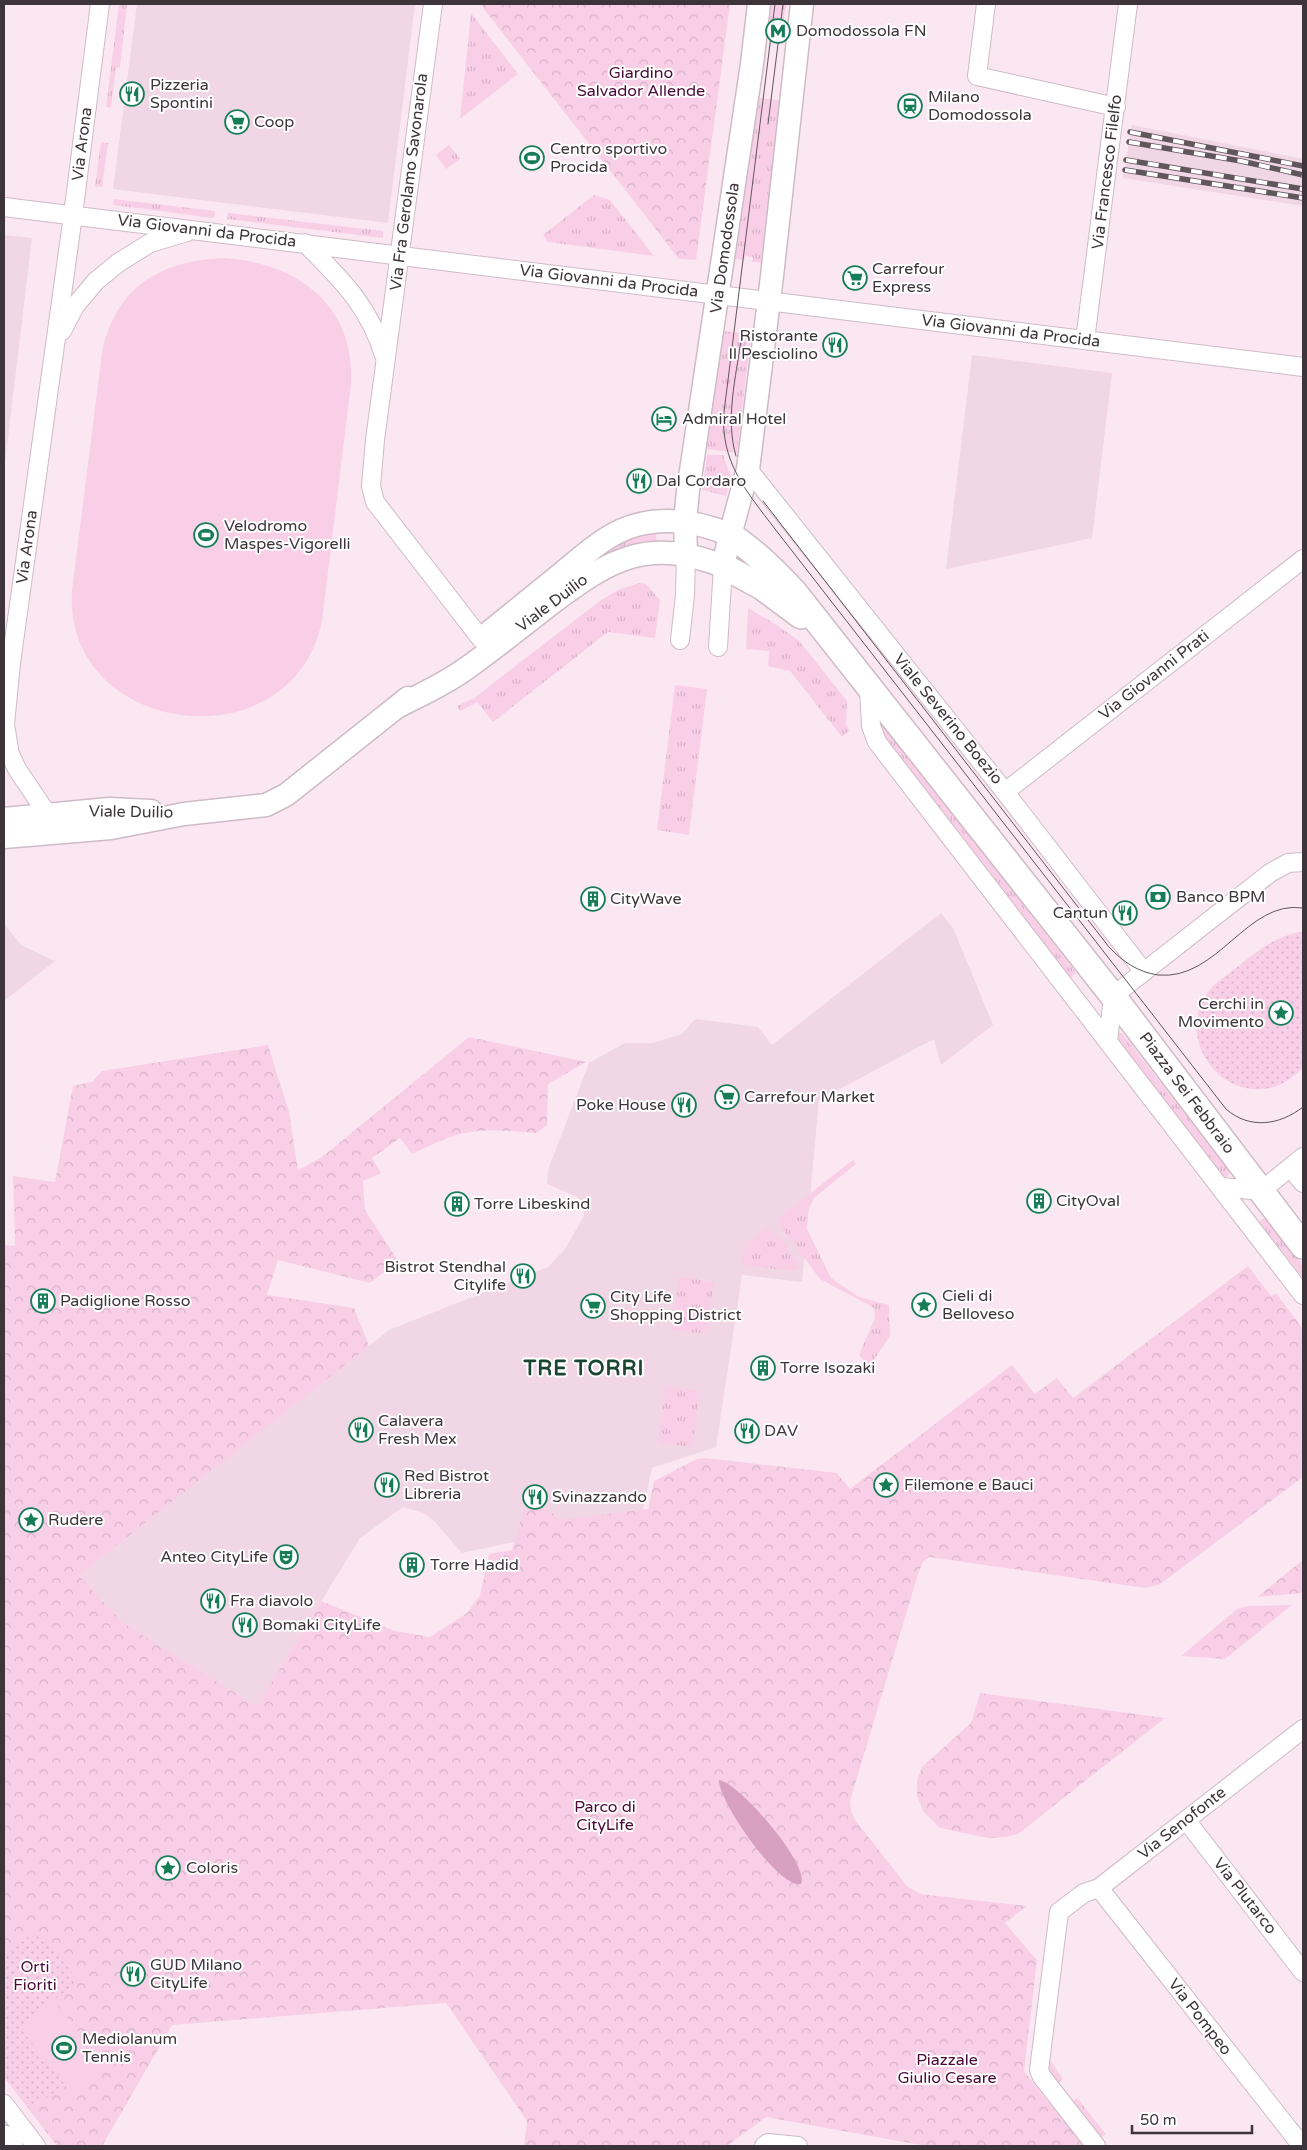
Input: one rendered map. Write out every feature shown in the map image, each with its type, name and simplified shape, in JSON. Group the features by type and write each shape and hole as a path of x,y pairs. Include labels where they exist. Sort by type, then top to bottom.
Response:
{"main road":[{"path":"730,534 772,568 795,593 1113,996"},
{"path":"723,566 785,603 836,646"},
{"name":"Piazza Sei Febbraio","path":"1113,996 1303,1246"},
{"path":"4,2138 10,2146"}],"street":[{"name":"Via Arona","path":"53,823 17,768 6,745 5,724 11,664 100,4"},
{"name":"Via Fra Gerolamo Savonarola","path":"433,4 371,486 375,502 481,638"},
{"name":"Via Domodossola","path":"686,555 685,521 688,491 752,64 759,4"},
{"path":"718,647 723,566 748,469 802,4"},
{"path":"986,4 977,76 1116,106"},
{"name":"Via Francesco Filelfo","path":"1085,340 1128,4"},
{"name":"Via Giovanni da Procida","path":"4,207 400,254 1303,367"},
{"name":"Via Arona","path":"55,344 75,306 96,281 118,263 150,243 195,230"},
{"name":"Via Fra Gerolamo Savonarola","path":"305,243 344,282 359,301 376,333 386,360"},
{"name":"Viale Severino Boezio","path":"748,469 1005,792 1144,972"},
{"name":"Viale Duilio","path":"53,823 111,828 184,814 266,805 286,795 611,536 649,522 685,521 710,526 730,534"},
{"name":"Viale Duilio","path":"397,707 447,681 596,571 614,562 634,556 660,553 704,558 723,566"},
{"path":"680,640 685,595 686,555"},
{"name":"Via Giovanni Prati","path":"1005,792 1303,559"},
{"name":"Piazza Sei Febbraio","path":"870,688 871,726 877,742 1303,1295"},
{"path":"4,819 53,823"},
{"path":"4,838 53,823"},
{"path":"1108,1042 1113,996 1279,866 1303,862"},
{"path":"1222,1188 1261,1191 1297,1162 1303,1183"},
{"name":"Via Senofonte","path":"1096,2146 1042,2078 1039,2070 1059,1912 1084,1893 1099,1888 1303,1729"},
{"name":"Via Plutarco","path":"1186,1820 1303,1972"},
{"name":"Via Pompeo","path":"1099,1888 1302,2146"},
{"path":"4,2104 36,2146"},
{"path":"766,2145 798,2146"}],"shaded area":[{"path":"137,4 415,4 388,223 113,189"},
{"path":"1132,125 1303,159 1303,206 1123,178"},
{"path":"4,235 32,238 4,471"},
{"path":"972,355 1112,373 1092,538 946,569"},
{"name":"City Life Shopping District","path":"941,913 953,928 993,1025 941,1065 934,1039 819,1100 802,1282 742,1275 716,1447 652,1468 642,1515 462,1553 435,1522 424,1513 403,1507 360,1538 257,1706 122,1623 79,1574 389,1330 548,1267 565,1249 584,1216 583,1204 578,1197 547,1184 548,1170 589,1063 625,1043 653,1043 682,1034 695,1019 758,1027 772,1045"},
{"path":"4,923 21,945 55,961 4,1001"},
{"path":"719,1780 741,1794 770,1825 795,1859 801,1874 801,1884 791,1882 779,1873 751,1842 728,1806 721,1791"}],"green space":[{"path":"119,4 127,4 120,68 116,67 111,108 106,107"},
{"name":"Giardino Salvador Allende","path":"480,4 730,4 696,260 679,259"},
{"path":"772,4 786,4 781,39 768,36"},
{"path":"471,13 518,74 460,119"},
{"path":"754,97 784,101 763,263 752,262 753,257 745,256 744,260 734,259"},
{"path":"101,142 108,143 102,187 95,186"},
{"path":"449,145 460,159 446,169 436,155"},
{"path":"594,195 610,200 654,256 548,242 543,235"},
{"path":"114,199 215,211 214,218 113,205"},
{"path":"228,213 383,231 383,238 227,219"},
{"name":"Velodromo Maspes-Vigorelli","path":"225,258 252,262 276,269 298,279 317,294 333,311 344,332 350,356 351,384 322,621 302,668 269,698 227,714 182,715 139,702 103,677 79,639 72,590 102,353 108,330 130,294 144,282 161,272 181,264"},
{"path":"722,331 751,334 737,453 707,449"},
{"path":"707,455 723,455 731,477 726,496 702,490"},
{"path":"655,530 657,543 607,555 605,550 622,539"},
{"path":"639,583 646,584 660,600 655,638 608,632 493,722 477,702 460,711 457,706 474,698 601,600 618,590"},
{"path":"748,608 798,640 847,701 846,724 849,731 842,737 790,671 768,666 769,651 746,649"},
{"path":"675,685 707,689 689,835 657,830"},
{"path":"880,720 1076,973 1070,978 877,727"},
{"path":"1303,932 1303,1068 1284,1082 1271,1088 1252,1089 1235,1084 1220,1075 1208,1062 1200,1047 1197,1030 1198,1012 1206,995 1213,986 1267,945 1282,937"},
{"path":"1119,1033 1122,1033 1230,1172 1227,1177 1224,1177 1117,1038"},
{"name":"Parco di CityLife","path":"469,1037 586,1062 548,1084 547,1125 536,1133 495,1130 463,1133 412,1154 400,1138 372,1158 381,1173 363,1181 365,1210 398,1261 370,1283 278,1260 267,1295 354,1308 369,1346 79,1575 123,1623 257,1706 321,1601 395,1631 430,1637 467,1613 480,1595 489,1554 512,1550 524,1509 548,1510 557,1520 648,1509 654,1481 697,1459 705,1458 837,1473 850,1489 1012,1365 1035,1394 1057,1378 1073,1398 1248,1266 1271,1296 1276,1293 1303,1329 1303,1477 1159,1585 1145,1588 929,1557 923,1562 919,1571 850,1801 851,1811 855,1820 907,1886 920,1894 1027,1906 1005,1923 1037,1960 1024,2071 1048,2102 1053,2098 1090,2146 926,2146 766,2117 727,2146 524,2146 527,2121 446,2003 172,2025 102,2146 57,2146 4,2077 4,1245 15,1246 13,1176 55,1182 73,1086 92,1082 102,1071 268,1045 289,1112 298,1170 322,1157"},
{"path":"853,1160 856,1164 814,1198 807,1213 807,1229 831,1278 859,1297 889,1305 890,1336 869,1367 859,1355 875,1318 874,1308 820,1279 780,1226 777,1219"},
{"path":"1265,1217 1303,1265 1303,1278 1259,1222"},
{"path":"767,1228 783,1240 798,1264 797,1269 792,1271 745,1265 741,1260 749,1241"},
{"path":"678,1277 714,1282 707,1334 672,1330"},
{"path":"665,1386 700,1391 693,1447 658,1443"},
{"path":"1303,1560 1303,1593 1257,1597"},
{"path":"1292,1605 1225,1659 1181,1656 1237,1609 1248,1606"},
{"path":"980,1693 1165,1718 1018,1834 988,1838 940,1828 923,1811 917,1795 917,1781 922,1767 971,1723"},
{"name":"Orti Fioriti","path":"32,1934 45,1938 78,1981 20,2027 65,2084 30,2110 4,2077 4,1956"},
{"name":"Mediolanum Tennis","path":"54,2001 108,2070 74,2096 20,2027"},
{"path":"1050,2060 1063,2079 1055,2085 1046,2074 1046,2061"},
{"path":"1077,2098 1106,2134 1098,2140 1070,2103"}],"tram line":[{"path":"775,4 724,412 726,446 731,461 746,489 775,529 1226,1109 1235,1116 1245,1120 1265,1123 1285,1118 1303,1107"},
{"path":"768,124 783,4"},
{"path":"736,456 731,427 731,413 741,340"},
{"path":"763,501 1109,947 1125,962 1151,974 1179,973 1198,966 1265,916 1283,909 1303,908"}],"railway":[{"path":"1130,132 1303,166"},
{"path":"1129,142 1241,161 1303,175"},
{"path":"1126,160 1303,189"},
{"path":"1125,170 1303,198"}],"place":[{"name":"Domodossola FN","path":"778,31"},
{"name":"Pizzeria Spontini","path":"132,94"},
{"name":"Milano Domodossola","path":"910,106"},
{"name":"Coop","path":"237,122"},
{"name":"Centro sportivo Procida","path":"532,158"},
{"name":"Carrefour Express","path":"855,278"},
{"name":"Ristorante Il Pesciolino","path":"835,345"},
{"name":"Admiral Hotel","path":"664,419"},
{"name":"Dal Cordaro","path":"639,481"},
{"name":"Velodromo Maspes-Vigorelli","path":"206,535"},
{"name":"Banco BPM","path":"1158,897"},
{"name":"CityWave","path":"593,899"},
{"name":"Cantun","path":"1125,913"},
{"name":"Cerchi in Movimento","path":"1281,1013"},
{"name":"Carrefour Market","path":"727,1097"},
{"name":"Poke House","path":"684,1105"},
{"name":"CityOval","path":"1039,1201"},
{"name":"Torre Libeskind","path":"457,1204"},
{"name":"Bistrot Stendhal Citylife","path":"523,1276"},
{"name":"Padiglione Rosso","path":"43,1301"},
{"name":"Cieli di Belloveso","path":"924,1305"},
{"name":"City Life Shopping District","path":"593,1306"},
{"name":"Torre Isozaki","path":"763,1368"},
{"name":"Calavera Fresh Mex","path":"361,1430"},
{"name":"DAV","path":"747,1431"},
{"name":"Red Bistrot Libreria","path":"387,1485"},
{"name":"Filemone e Bauci","path":"886,1485"},
{"name":"Svinazzando","path":"535,1497"},
{"name":"Rudere","path":"31,1520"},
{"name":"Anteo CityLife","path":"286,1557"},
{"name":"Torre Hadid","path":"412,1565"},
{"name":"Fra diavolo","path":"213,1601"},
{"name":"Bomaki CityLife","path":"245,1625"},
{"name":"Coloris","path":"168,1868"},
{"name":"GUD Milano CityLife","path":"133,1974"},
{"name":"Mediolanum Tennis","path":"64,2048"}],"district":[{"name":"TRE TORRI","path":"584,1368"}],"park label":[{"name":"Piazzale Giulio Cesare","path":"947,2069"}]}
